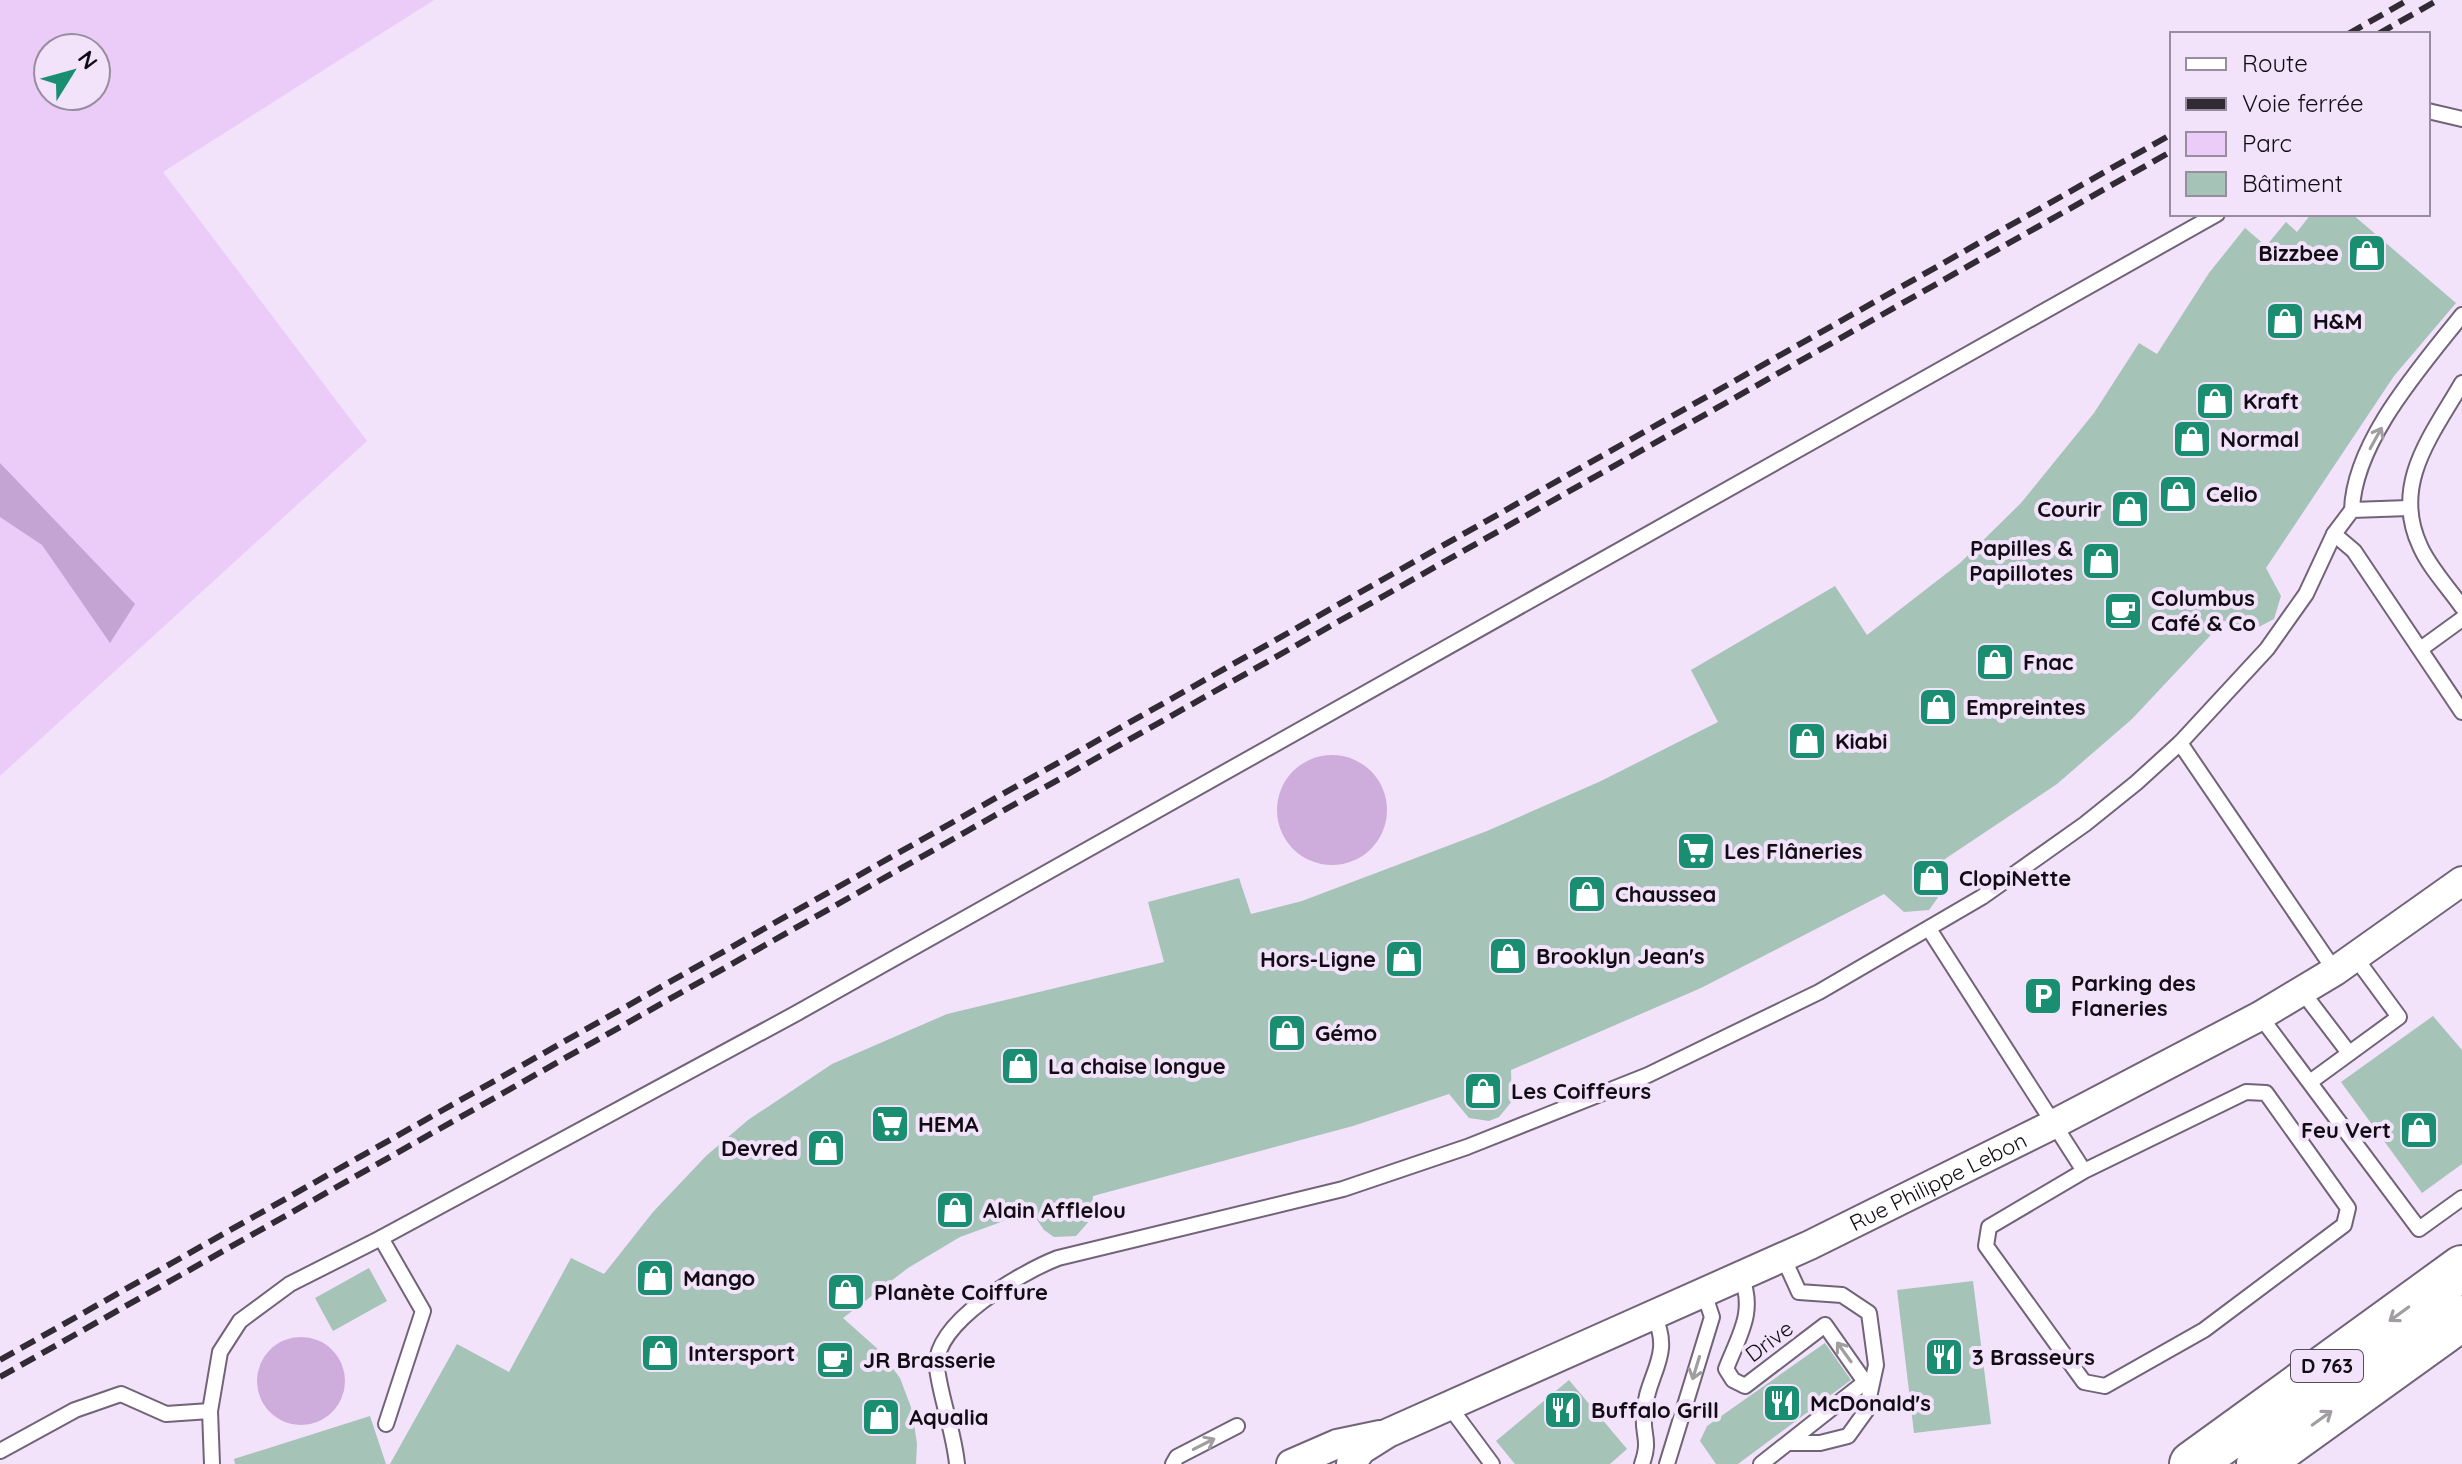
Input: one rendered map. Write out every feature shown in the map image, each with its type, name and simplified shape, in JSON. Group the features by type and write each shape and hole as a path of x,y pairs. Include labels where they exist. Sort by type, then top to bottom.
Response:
{"highway":[{"name":"D 763","path":"2192,1464 2462,1268"},
{"name":"D 763","path":"2259,1464 2462,1318"}],"street":[{"name":"Rue Philippe Lebon","path":"1351,1464 1361,1450 1388,1433 1783,1257 2054,1124 2260,1016 2345,964 2462,881"},
{"name":"Rue Philippe Lebon","path":"1291,1464 1337,1444 1388,1433"}],"lane":[{"path":"2430,111 2462,119"},
{"path":"212,1464 210,1411 220,1352 240,1321 290,1284 381,1238 951,928 1080,852 2213,216"},
{"path":"960,1463 937,1366 938,1349 947,1333 980,1305 1033,1268 1058,1258 1343,1189 1480,1142 1648,1075 1819,992 1929,929 1982,897 2085,824 2180,743 2267,649 2306,594 2334,534 2352,510 2353,484 2376,437 2413,377 2462,315"},
{"path":"2462,383 2411,476 2409,508 2420,548 2462,607"},
{"path":"2352,510 2409,508"},
{"path":"2334,534 2354,551 2422,648 2462,712"},
{"path":"2422,648 2462,619"},
{"path":"2180,743 2345,964 2399,1017 2310,1082"},
{"path":"1929,929 2084,1171"},
{"path":"2301,990 2349,1053"},
{"path":"2260,1016 2419,1229 2462,1198"},
{"path":"2246,1092 2266,1093 2348,1208 2344,1225 2255,1293 2204,1330 2105,1386 2084,1382 1986,1246 1989,1227 2084,1171 2246,1092"},
{"path":"381,1238 423,1311 386,1424"},
{"path":"1761,1464 1789,1443 1820,1443 1848,1436 1866,1411 1876,1365 1869,1313 1842,1295 1799,1292 1783,1257"},
{"name":"Drive","path":"1741,1276 1749,1294 1749,1308 1726,1369 1733,1380 1745,1386 1825,1325 1865,1382 1789,1443"},
{"path":"1667,1464 1712,1317 1704,1293"},
{"path":"1642,1464 1649,1445 1644,1414 1663,1346 1663,1333 1654,1316"},
{"path":"0,1451 75,1410 121,1394 166,1414 210,1411"},
{"path":"1449,1406 1492,1464"},
{"path":"1173,1464 1177,1457 1237,1426"}],"green space":[{"path":"0,0 434,0 163,172 367,441 0,776"}],"shaded area":[{"path":"0,463 135,604 110,643 42,545 0,517"},
{"path":"1332,755 1353,759 1371,771 1383,789 1387,810 1383,831 1371,849 1353,861 1332,865 1311,861 1293,849 1281,831 1277,810 1281,789 1293,771 1311,759"},
{"path":"301,1337 326,1344 338,1356 345,1381 338,1406 326,1418 301,1425 276,1418 264,1406 257,1381 264,1356 276,1344"}],"building":[{"name":"Les Flâneries","path":"2309,216 2354,216 2456,303 2394,376 2266,568 2281,596 2274,619 2253,630 2224,621 2132,719 2057,784 1939,863 1944,889 1929,910 1904,912 1884,894 1701,988 1511,1070 1512,1101 1499,1117 1489,1121 1469,1118 1449,1094 1353,1126 1093,1196 1091,1219 1076,1236 1054,1237 1044,1230 1031,1211 960,1237 908,1268 843,1318 880,1351 900,1378 912,1410 917,1444 916,1464 390,1464 457,1344 509,1372 571,1258 604,1274 653,1212 706,1156 748,1120 832,1064 947,1014 1164,962 1148,902 1239,878 1251,914 1302,901 1487,831 1601,781 1718,722 1691,670 1835,586 1867,635 1960,563 2021,503 2094,413 2139,343 2157,354 2209,273 2245,228 2266,246 2286,222 2297,232"},
{"name":"Feu Vert","path":"2433,1016 2462,1050 2462,1164 2422,1193 2341,1082"},
{"path":"369,1268 387,1301 333,1331 315,1298"},
{"name":"3 Brasseurs","path":"1973,1281 1991,1424 1914,1433 1897,1290"},
{"name":"McDonald's","path":"1825,1343 1851,1380 1738,1464 1716,1464 1700,1441 1707,1426"},
{"name":"Buffalo Grill","path":"1569,1380 1627,1449 1610,1464 1515,1464 1496,1441"},
{"path":"370,1416 386,1464 235,1464 234,1459"}],"railway":[{"path":"2352,32 2408,0"},
{"path":"2382,32 2438,0"},
{"path":"0,1360 2170,135"},
{"path":"0,1377 2170,152"}],"place":[{"name":"Bizzbee","path":"2367,253"},
{"name":"H&M","path":"2285,321"},
{"name":"Kraft","path":"2215,401"},
{"name":"Normal","path":"2192,439"},
{"name":"Celio","path":"2178,494"},
{"name":"Courir","path":"2130,509"},
{"name":"Papilles & Papillotes","path":"2101,561"},
{"name":"Columbus Café & Co","path":"2123,611"},
{"name":"Fnac","path":"1995,662"},
{"name":"Empreintes","path":"1938,707"},
{"name":"Kiabi","path":"1807,741"},
{"name":"Les Flâneries","path":"1696,851"},
{"name":"ClopiNette","path":"1931,878"},
{"name":"Chaussea","path":"1587,894"},
{"name":"Brooklyn Jean's","path":"1508,956"},
{"name":"Hors-Ligne","path":"1404,959"},
{"name":"Parking des Flaneries","path":"2043,996"},
{"name":"Gémo","path":"1287,1033"},
{"name":"La chaise longue","path":"1020,1066"},
{"name":"Les Coiffeurs","path":"1483,1091"},
{"name":"HEMA","path":"890,1124"},
{"name":"Feu Vert","path":"2419,1130"},
{"name":"Devred","path":"826,1148"},
{"name":"Alain Afflelou","path":"955,1210"},
{"name":"Mango","path":"655,1278"},
{"name":"Planète Coiffure","path":"846,1292"},
{"name":"Intersport","path":"660,1353"},
{"name":"3 Brasseurs","path":"1944,1357"},
{"name":"JR Brasserie","path":"835,1360"},
{"name":"McDonald's","path":"1782,1403"},
{"name":"Buffalo Grill","path":"1563,1410"},
{"name":"Aqualia","path":"881,1417"}]}
